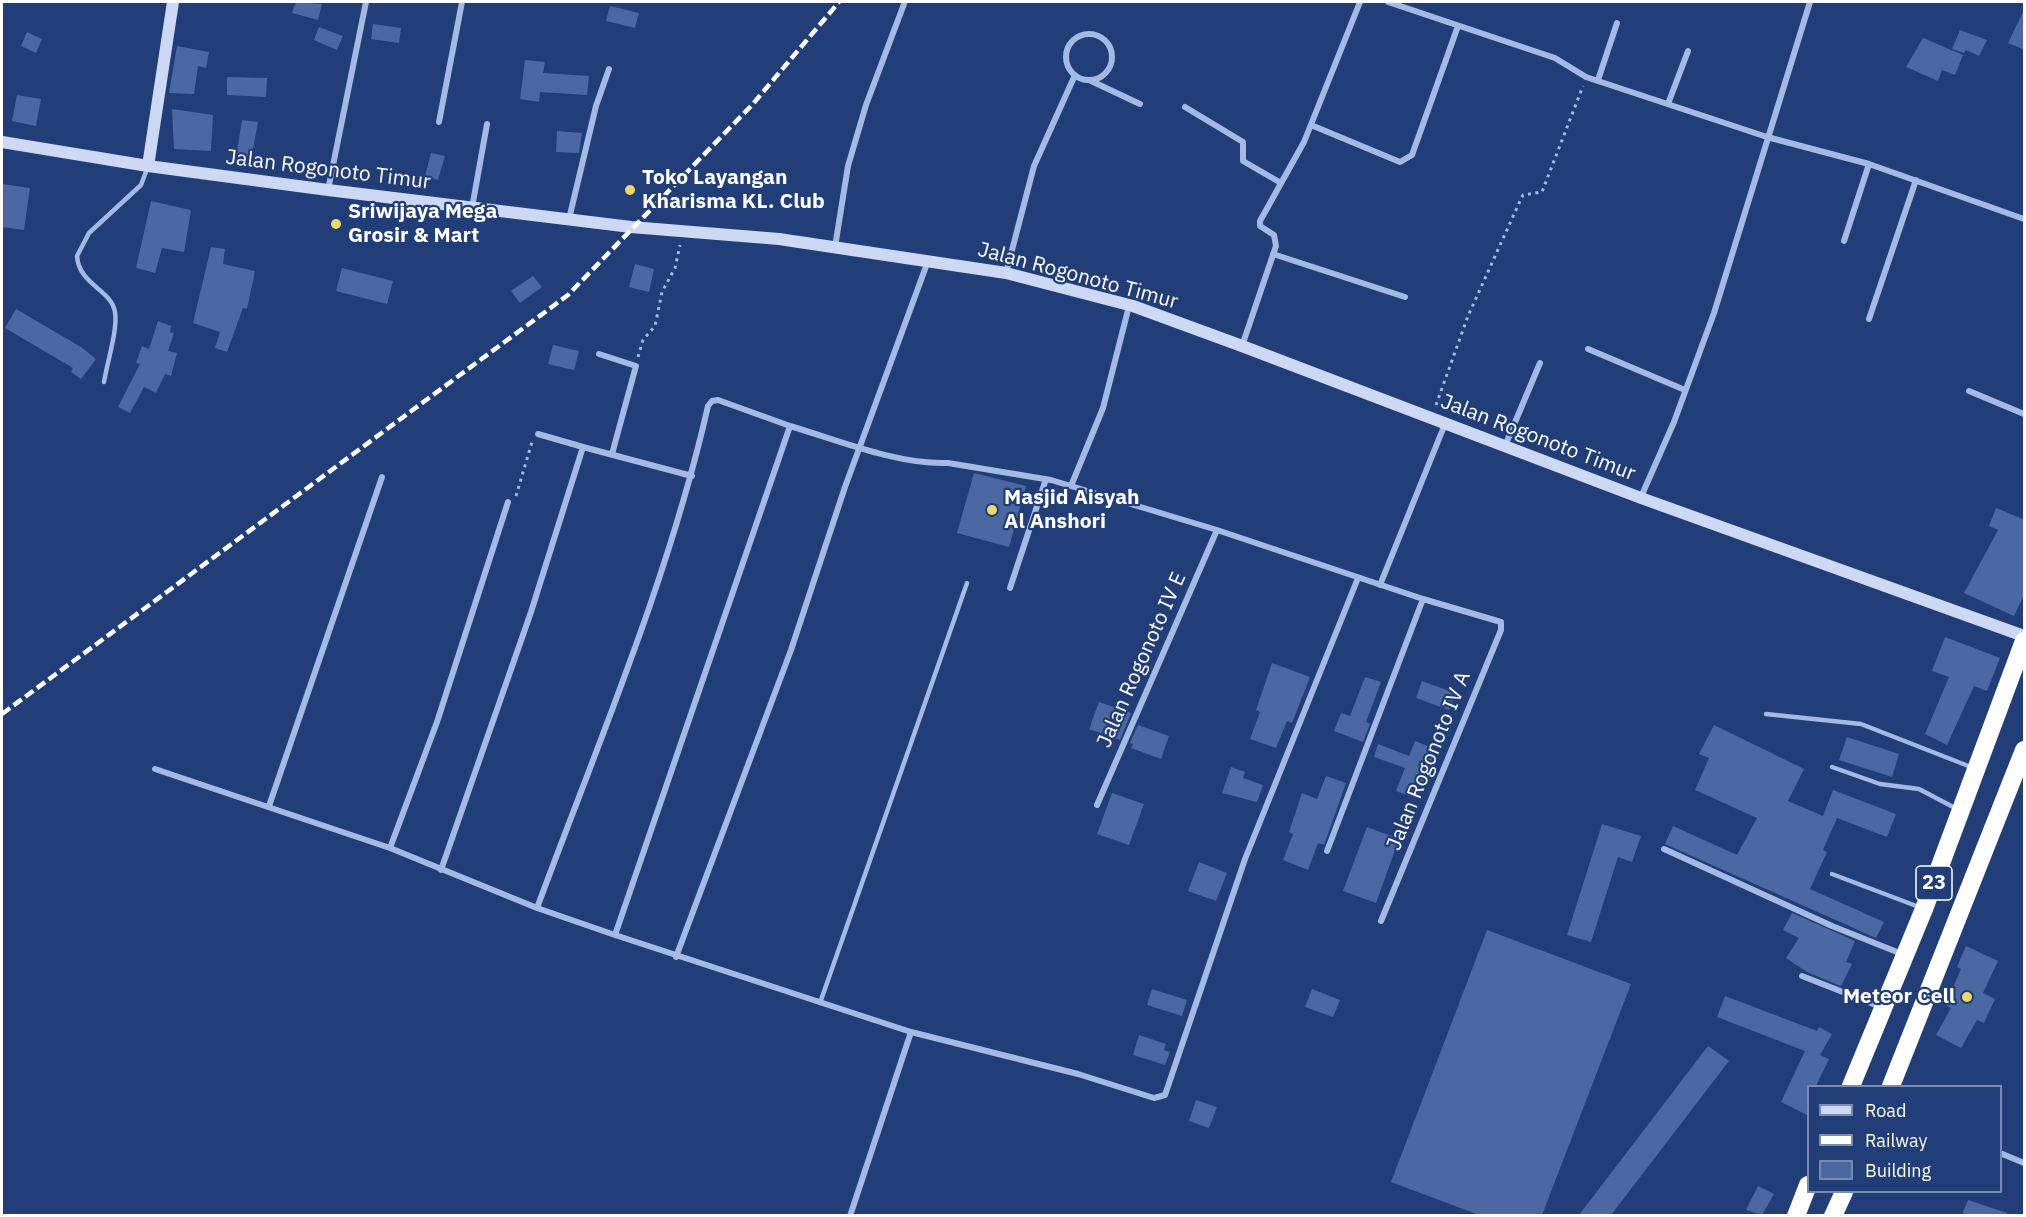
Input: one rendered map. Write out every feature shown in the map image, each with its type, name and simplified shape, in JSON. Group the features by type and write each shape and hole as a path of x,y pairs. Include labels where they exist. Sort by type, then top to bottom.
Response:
{"highway":[{"name":"23","path":"1851,1085 1924,909 2025,641"},
{"name":"23","path":"1891,1085 2024,753"},
{"path":"1796,1215 1807,1190"},
{"path":"1833,1215 1843,1193"}],"main road":[{"path":"148,166 173,2"},
{"name":"Jalan Rogonoto Timur","path":"2,142 148,166 328,190 569,220 835,247 1006,273 1129,306 1242,346 1641,498 2025,636"}],"street":[{"path":"328,190 366,2"},
{"path":"439,122 462,2"},
{"path":"1242,346 1276,240 1260,226 1260,222 1311,125 1360,2"},
{"path":"1388,2 1555,58 1586,77 1767,137 1869,164 2025,219"},
{"path":"1641,498 1714,313 1810,2"},
{"path":"835,247 848,166 867,105 904,4"},
{"path":"1598,80 1617,23"},
{"path":"1311,125 1400,162 1408,160 1412,155 1458,26"},
{"path":"1089,80 1102,75 1111,64 1112,57 1107,43 1096,35 1082,35 1070,43 1066,57 1075,75 1140,104"},
{"path":"1668,104 1688,51"},
{"path":"569,220 591,124 609,69"},
{"path":"1006,273 1034,166 1075,75"},
{"path":"1185,107 1243,142 1243,161 1281,183"},
{"path":"472,208 487,124"},
{"path":"1844,241 1869,164"},
{"path":"1869,319 1916,180"},
{"path":"1273,254 1405,297"},
{"path":"676,957 791,650 845,487 928,260"},
{"path":"1071,486 1103,408 1129,306"},
{"path":"1588,349 1685,390"},
{"path":"599,354 636,366 612,454"},
{"path":"1505,446 1540,363"},
{"path":"1969,391 2025,414"},
{"path":"537,908 632,651 692,476 708,406 712,401 718,400 789,426 861,448 933,464 948,463 1046,479 1071,486 1217,530 1423,599 1327,851"},
{"path":"1380,585 1445,423"},
{"path":"615,935 789,426"},
{"path":"538,434 692,476"},
{"path":"441,870 531,612 583,447"},
{"path":"269,806 382,477"},
{"path":"1010,588 1046,479"},
{"path":"390,848 437,722 508,502"},
{"name":"Jalan Rogonoto IV E","path":"1097,805 1217,530"},
{"path":"155,769 390,848 537,908 676,957 911,1032 1078,1074 1154,1098 1165,1095 1245,860 1358,578"},
{"name":"Jalan Rogonoto IV A","path":"1381,921 1501,630 1501,622 1423,599"},
{"path":"1664,849 1832,926 1906,955"},
{"path":"1802,976 1884,1008"},
{"path":"850,1215 911,1032"},
{"path":"2002,1153 2025,1163"}],"lane":[{"path":"104,382 115,313 111,301 86,281 77,256 89,233 141,185 148,166"},
{"path":"820,1003 967,583"},
{"path":"1766,714 1861,724 1977,769"},
{"path":"1833,767 1880,784 1919,789 1961,811"},
{"path":"1832,874 1924,909"}],"path":[{"path":"1431,418 1468,316 1523,195 1539,195 1542,192 1586,77"},
{"path":"636,366 640,345 655,326 662,292 675,268 683,232"},
{"path":"508,502 516,495 533,437 538,434"}],"building":[{"path":"296,2 322,4 318,20 292,13"},
{"path":"610,6 639,13 635,28 606,21"},
{"path":"2025,8 2025,50 2008,43"},
{"path":"373,24 401,28 399,43 371,39"},
{"path":"319,27 343,36 337,50 314,40"},
{"path":"1960,30 1987,40 1979,56 1966,50 1964,53 1952,49"},
{"path":"27,32 42,39 36,53 21,46"},
{"path":"1923,38 1963,55 1955,75 1942,70 1938,81 1906,67"},
{"path":"177,46 209,52 206,68 198,66 194,94 169,93"},
{"path":"525,60 545,62 543,73 589,76 587,95 540,92 539,102 520,99"},
{"path":"227,77 267,78 266,97 227,95"},
{"path":"17,95 41,99 36,126 12,121"},
{"path":"172,109 213,115 211,151 174,149"},
{"path":"242,120 258,122 251,160 236,158"},
{"path":"557,131 582,133 579,153 556,152"},
{"path":"431,153 445,156 438,180 425,176"},
{"path":"2,184 30,188 24,230 2,227"},
{"path":"151,201 191,210 184,252 162,248 155,273 136,268"},
{"path":"211,247 225,249 223,264 255,271 247,309 243,308 227,352 215,348 220,332 193,323"},
{"path":"635,264 654,269 649,292 629,287"},
{"path":"342,268 393,281 387,304 336,291"},
{"path":"533,276 542,287 520,303 511,291"},
{"path":"16,309 81,347 96,359 81,379 71,372 73,368 5,328"},
{"path":"158,321 171,326 170,332 174,333 168,351 177,353 171,376 165,374 156,393 144,387 130,413 118,407 140,364 136,363 142,346 149,349"},
{"path":"553,345 579,351 574,370 548,364"},
{"name":"Masjid Aisyah Al Anshori","path":"974,473 1026,486 1009,547 957,533"},
{"path":"1996,508 2025,520 2025,593 2014,616 1964,593 1998,530 1989,526"},
{"path":"1945,637 2000,658 1987,691 1974,686 1947,745 1925,734 1949,677 1932,671"},
{"path":"1272,663 1310,677 1292,723 1287,721 1276,748 1250,739 1260,712 1256,710"},
{"path":"1365,677 1381,682 1366,722 1370,724 1363,742 1334,731 1341,713 1350,716"},
{"path":"1422,681 1455,693 1449,710 1416,698"},
{"path":"1099,702 1131,713 1120,740 1089,729"},
{"path":"1138,725 1169,736 1161,759 1131,748 1133,744 1130,743"},
{"path":"1714,725 1804,769 1788,801 1823,816 1833,790 1896,814 1887,837 1837,818 1823,850 1827,852 1810,889 1884,922 1876,938 1665,844 1673,826 1737,855 1757,818 1695,790 1709,758 1699,754"},
{"path":"1847,737 1899,754 1892,777 1839,760"},
{"path":"1415,741 1438,750 1417,799 1396,791 1405,768 1374,757 1378,744 1409,756"},
{"path":"1231,767 1245,772 1243,778 1263,785 1257,802 1222,793"},
{"path":"1326,776 1346,783 1324,845 1318,843 1308,870 1283,860 1293,834 1289,832 1302,793 1317,799"},
{"path":"1112,793 1144,804 1129,845 1097,834"},
{"path":"1602,824 1641,836 1632,862 1618,857 1591,942 1567,935"},
{"path":"1367,827 1399,839 1376,903 1343,891"},
{"path":"1199,862 1227,873 1216,901 1188,891"},
{"path":"1792,913 1855,941 1846,962 1852,964 1841,986 1807,972 1786,958 1799,938 1783,930"},
{"path":"1487,930 1631,984 1542,1215 1479,1215 1391,1182"},
{"path":"1966,946 1998,961 1983,993 1995,999 1984,1023 1977,1020 1961,1048 1936,1035 1951,1008 1945,1005 1961,969 1957,967"},
{"path":"1152,989 1187,1000 1182,1016 1147,1005"},
{"path":"1312,989 1340,1000 1333,1017 1305,1007"},
{"path":"1725,996 1817,1031 1819,1027 1832,1034 1820,1055 1829,1059 1816,1085 1807,1085 1807,1115 1781,1102 1805,1051 1717,1017"},
{"path":"1139,1035 1166,1044 1164,1050 1170,1052 1165,1065 1133,1055"},
{"path":"1708,1046 1729,1061 1611,1215 1579,1215"},
{"path":"1196,1100 1217,1107 1209,1128 1189,1121"},
{"path":"1758,1186 1774,1194 1762,1215 1746,1210"},
{"path":"1968,1200 2007,1213 2007,1215 1962,1215"}],"railway":[{"path":"2,714 568,295 752,105 839,2"}],"place":[{"name":"Toko Layangan Kharisma KL. Club","path":"630,190"},
{"name":"Sriwijaya Mega Grosir & Mart","path":"336,224"},
{"name":"Masjid Aisyah Al Anshori","path":"992,510"},
{"name":"Meteor Cell","path":"1967,997"}]}
